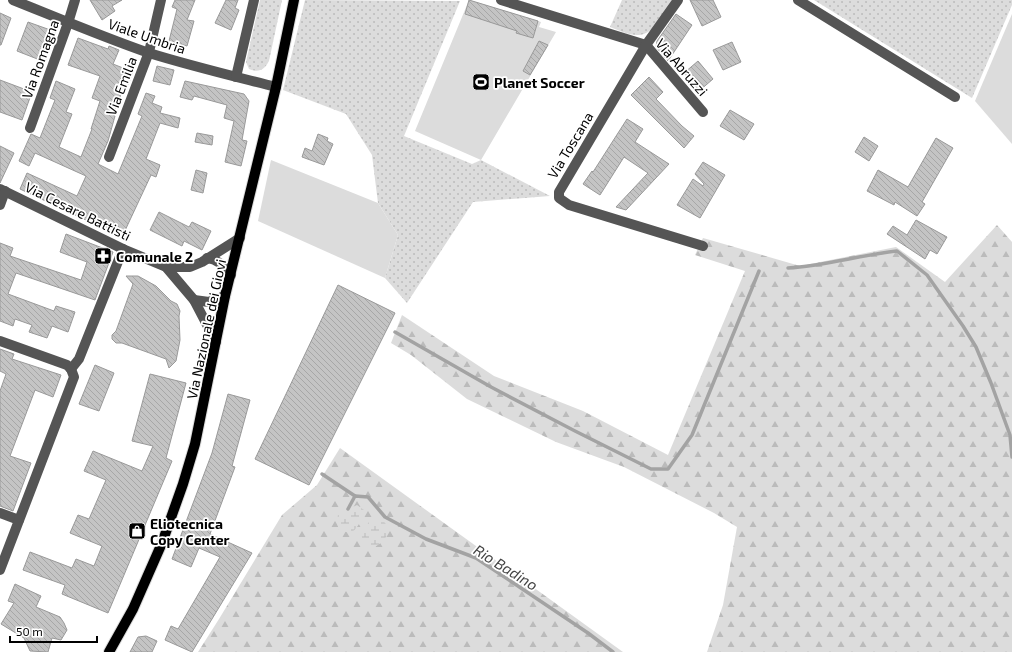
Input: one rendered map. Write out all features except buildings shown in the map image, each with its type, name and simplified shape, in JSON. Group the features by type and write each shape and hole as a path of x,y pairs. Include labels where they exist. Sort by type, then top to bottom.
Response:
{"main road":[{"name":"Via Nazionale dei Giovi","path":"109,652 133,610 162,543 183,484 195,444 225,296 232,275 276,87 294,0"}],"street":[{"name":"Viale Umbria","path":"13,0 68,23 149,52 210,71 276,87"},
{"name":"Via Romagna","path":"30,128 75,0"},
{"name":"Via Emilia","path":"109,157 149,52 162,0"},
{"path":"236,77 254,0"},
{"name":"Via Abruzzi","path":"501,0 646,45 704,112"},
{"name":"Via Toscana","path":"678,0 646,45 559,192 560,198 569,205 703,246"},
{"path":"798,0 955,97"},
{"path":"0,205 3,190"},
{"name":"Via Cesare Battisti","path":"3,190 166,267 190,267 240,238"},
{"path":"71,369 79,359 123,248"},
{"path":"207,258 216,260 232,275"},
{"name":"Via Cesare Battisti","path":"166,267 194,300 216,342"},
{"path":"194,300 209,302 225,296"},
{"path":"0,341 67,365 71,369 74,377 0,570"},
{"path":"0,514 19,520"}],"green space":[{"path":"260,0 282,0 269,61 263,69 256,71 249,69 246,62"},
{"path":"305,0 460,1 404,136 472,164 481,160 550,196 473,202 407,303 385,278 398,235 378,203 372,155 346,114 283,90"},
{"name":"Planet Soccer","path":"469,0 541,22 539,27 556,32 481,160 415,131"},
{"path":"622,0 673,0 662,17 649,32 634,35 610,27"},
{"path":"814,0 1012,0 1012,5 972,98"},
{"path":"1012,14 1012,144 975,101"},
{"path":"271,160 378,203 398,235 385,278 258,221"},
{"path":"997,225 1012,242 1012,652 707,652 723,605 737,527 714,513 624,467 556,442 467,399 411,355 391,343 402,315 494,376 583,411 668,455 745,271 695,255 703,238 800,266 896,247 945,282"},
{"path":"340,448 623,652 198,652 282,515 317,485"},
{"path":"357,505 364,510 358,526 350,533 339,530 337,523 338,514"},
{"path":"370,520 382,520 389,527 384,540 372,548 364,542 362,538 363,528"}],"waterway":[{"path":"788,268 897,251 927,275 976,347 1010,435 1012,457"},
{"path":"395,332 491,387 575,431 651,469 668,469 692,435 759,271"},
{"path":"322,474 355,496"},
{"name":"Rio Badino","path":"348,509 355,496 368,497 385,517 426,539 476,558 588,633 613,652"}],"place":[{"name":"Planet Soccer","path":"481,82"},
{"name":"Comunale 2","path":"103,256"},
{"name":"Eliotecnica Copy Center","path":"137,531"}]}
